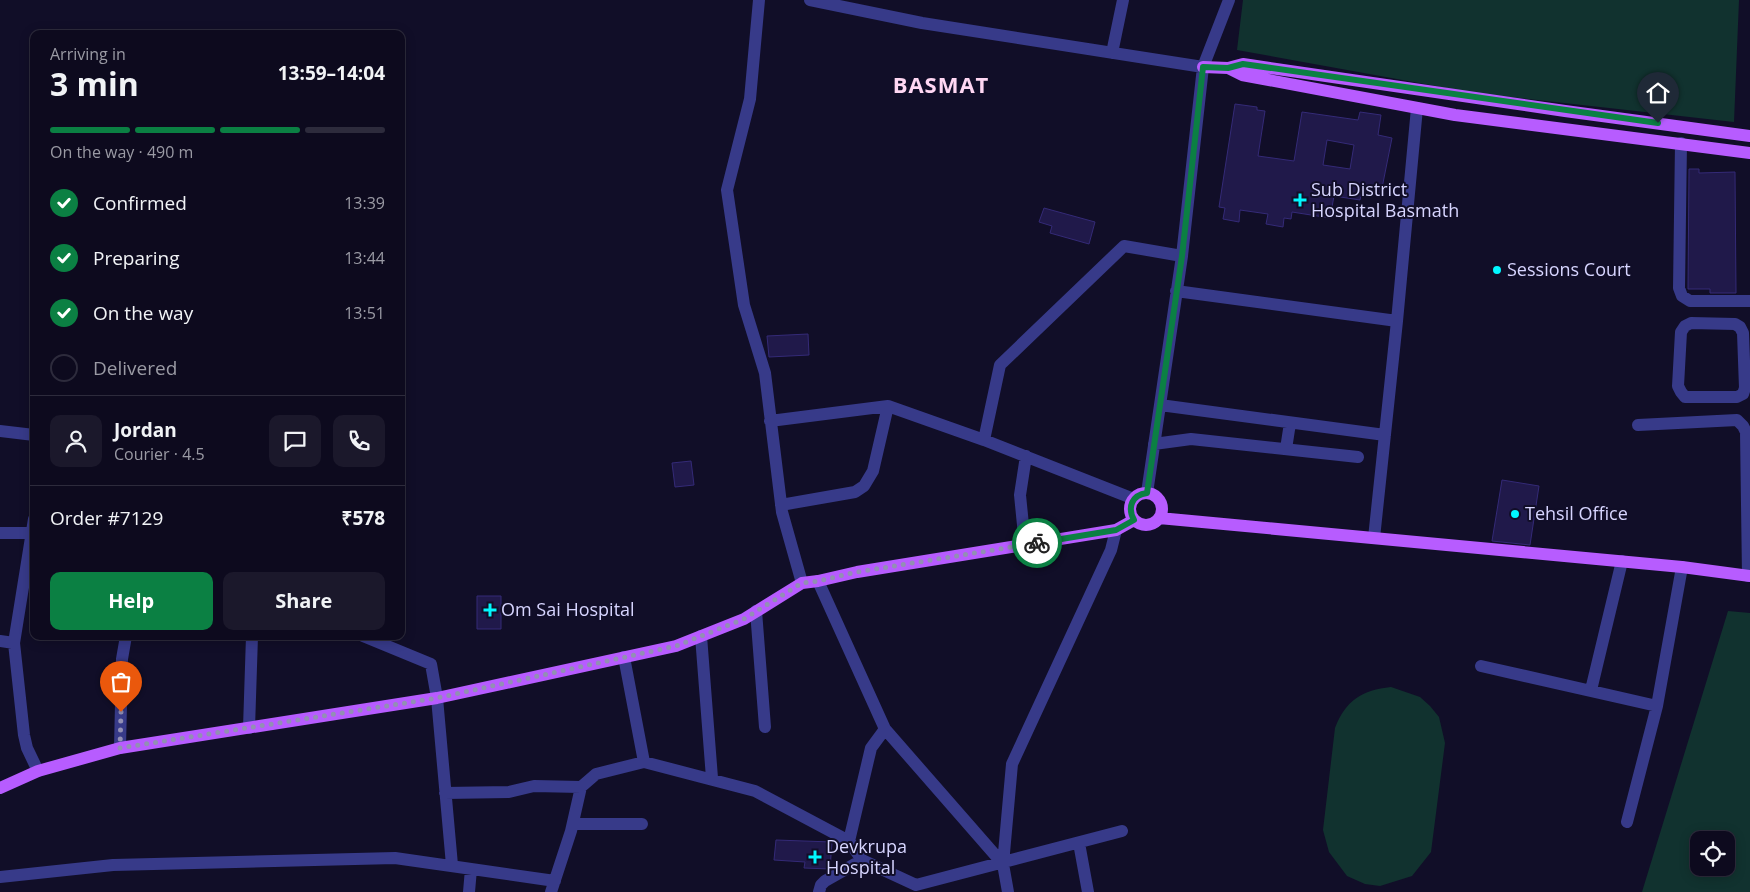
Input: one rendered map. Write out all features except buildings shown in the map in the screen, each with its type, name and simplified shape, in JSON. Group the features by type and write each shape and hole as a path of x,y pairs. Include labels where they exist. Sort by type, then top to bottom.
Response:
{"main road":[{"path":"1203,67 1228,68 1243,64 1555,110 1750,136"},
{"path":"1228,68 1242,75 1455,115 1750,153"},
{"path":"1147,493 1155,496 1160,502 1162,510 1159,518 1150,524 1139,524 1130,513 1130,506 1134,499 1140,494 1147,493"},
{"path":"1159,518 1622,561 1749,576"},
{"path":"0,788 38,771 120,748 437,698 676,646 744,619 802,583 857,572 1116,530 1134,520"}],"street":[{"path":"759,0 750,99 728,190 744,305 765,373 782,505 802,583"},
{"path":"810,0 922,23 1203,67"},
{"path":"1112,53 1123,0"},
{"path":"1147,493 1182,256 1203,67 1229,0"},
{"path":"1374,538 1417,108"},
{"path":"1681,144 1678,288 1682,296 1690,302 1750,301"},
{"path":"984,440 1000,365 1124,246 1182,256"},
{"path":"1176,291 1397,321"},
{"path":"1691,323 1735,324 1740,327 1747,360 1745,388 1743,394 1736,397 1685,398 1678,386 1681,332 1685,326 1691,323"},
{"path":"1160,405 1385,435"},
{"path":"770,421 888,406 984,440 1134,499"},
{"path":"782,505 855,492 864,486 873,471 888,406"},
{"path":"1638,425 1737,420 1743,426 1746,432 1749,576"},
{"path":"1286,449 1290,423"},
{"path":"0,431 30,435"},
{"path":"1154,444 1192,438 1358,457"},
{"path":"1025,545 1020,495 1026,456"},
{"path":"1008,892 1002,864 1012,764 1111,550 1116,530"},
{"path":"0,533 30,533"},
{"path":"30,550 14,643 24,735 27,748 38,771"},
{"path":"1591,690 1622,561"},
{"path":"1627,822 1658,706 1682,567"},
{"path":"818,581 885,729 1002,864"},
{"path":"756,611 765,727"},
{"path":"701,636 712,778"},
{"path":"120,748 122,659 125,640"},
{"path":"249,728 252,640"},
{"path":"372,640 431,664 437,698 452,865"},
{"path":"0,641 14,643"},
{"path":"624,658 644,762"},
{"path":"1481,666 1658,706"},
{"path":"849,841 871,748 885,729"},
{"path":"0,877 113,865 395,858 452,865 553,886 581,787 596,774 644,762 712,778 755,791 849,841 862,860 916,889 1122,831"},
{"path":"446,793 509,792 534,786 581,787"},
{"path":"572,824 642,824"},
{"path":"1079,843 1088,892"},
{"path":"819,892 821,885 825,881 862,860"},
{"path":"469,892 471,869"}],"green space":[{"path":"1243,0 1739,0 1734,122 1474,93 1237,50"},
{"path":"1728,611 1750,613 1750,892 1642,892"},
{"path":"1391,687 1420,697 1430,706 1439,717 1445,743 1431,852 1412,876 1380,886 1365,884 1347,876 1329,852 1323,830 1335,728 1339,718 1356,698 1381,688"}],"way so far":[{"path":"121,712 120,748 437,698 676,646 744,619 802,583 857,572 1037,543"}],"place":[{"name":"Sub District Hospital Basmath","path":"1300,200"},
{"name":"Sessions Court","path":"1497,270"},
{"name":"Tehsil Office","path":"1515,514"},
{"name":"Om Sai Hospital","path":"490,610"},
{"name":"Devkrupa Hospital","path":"815,857"}],"district":[{"name":"BASMAT","path":"941,85"}],"route":[{"path":"1037,543 1116,530 1134,520 1130,513 1130,506 1140,494 1147,493 1182,256 1203,67 1228,68 1243,64 1658,123"}]}
